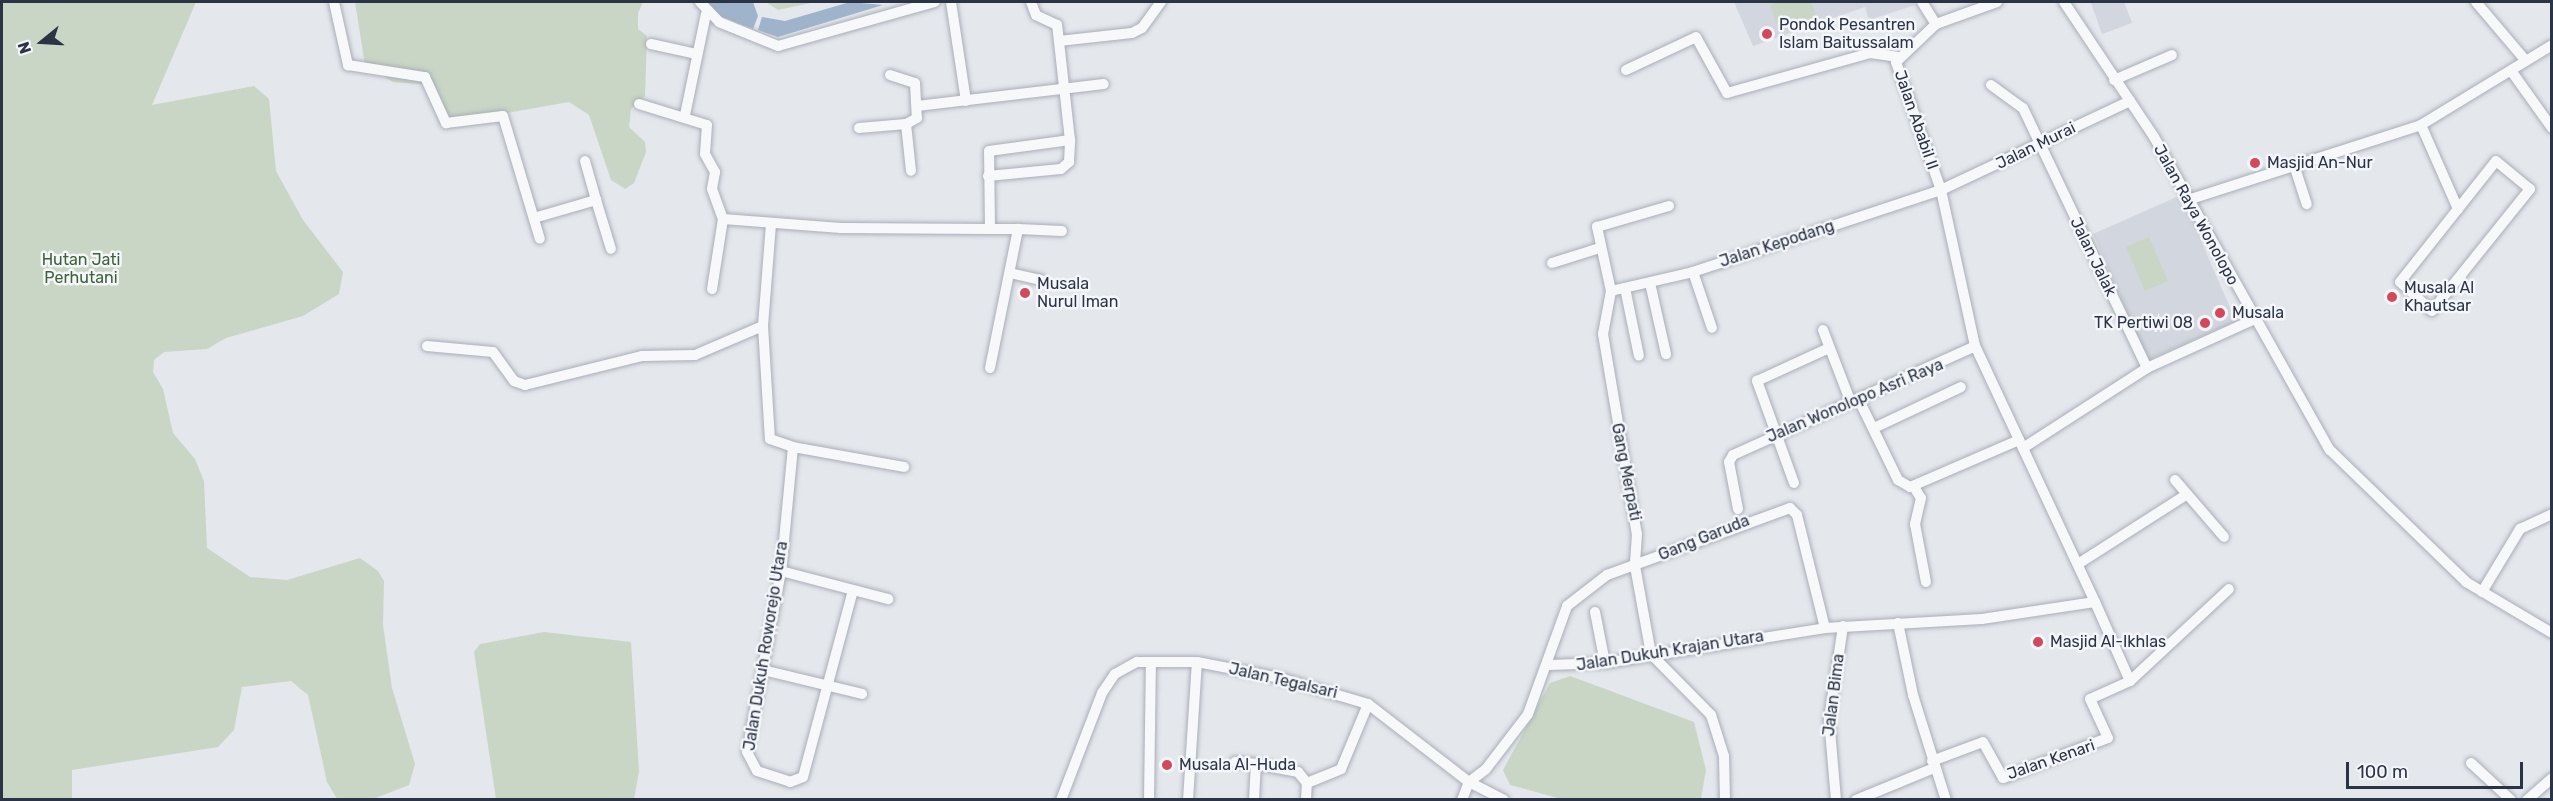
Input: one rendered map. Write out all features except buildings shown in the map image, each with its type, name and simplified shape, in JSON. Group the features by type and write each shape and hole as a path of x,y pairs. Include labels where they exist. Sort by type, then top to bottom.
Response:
{"street":[{"path":"334,2 348,65 425,77 446,123 503,116 540,239"},
{"path":"700,2 706,14 778,46 790,45 935,2"},
{"path":"951,2 966,101"},
{"path":"988,176 1061,169 1069,162 1071,140 1057,25 1036,15 1031,2"},
{"path":"1059,41 1132,33 1142,28 1161,2"},
{"path":"1922,2 1936,24"},
{"name":"Jalan Ababil II","path":"1997,2 1936,24 1897,57 1941,190 1975,346 2095,602"},
{"name":"Jalan Raya Wonolopo","path":"2064,2 2130,101 2191,199 2253,320 2317,433 2418,538 2482,592 2551,632"},
{"path":"2476,2 2526,62"},
{"path":"685,115 706,14"},
{"path":"1626,70 1695,37 1727,93 1870,53 1897,57"},
{"path":"651,44 696,54"},
{"path":"2191,199 2295,168 2421,125 2512,72 2552,45"},
{"path":"2114,80 2172,55"},
{"path":"2512,72 2552,128"},
{"path":"859,128 916,121 917,106 913,79 890,75"},
{"path":"917,106 1104,84"},
{"name":"Jalan Jalak","path":"1991,85 2023,108 2147,368"},
{"name":"Jalan Murai","path":"1941,190 2130,101"},
{"path":"639,104 685,115 707,125 705,154 715,172 712,189 723,219 712,289"},
{"path":"906,124 911,171"},
{"path":"2421,125 2458,210"},
{"path":"990,229 988,176 993,148 1071,140"},
{"path":"585,160 611,249"},
{"path":"2498,160 2529,185 2432,311 2400,284 2458,210 2498,160"},
{"path":"2295,168 2307,204"},
{"name":"Jalan Kepodang","path":"1611,291 1693,272 1941,190"},
{"path":"534,218 596,200"},
{"path":"1611,291 1597,232 1601,223 1669,206"},
{"path":"723,219 771,224 1062,231"},
{"path":"771,224 763,326 770,439 794,447 904,467"},
{"path":"990,368 1018,229"},
{"path":"1552,263 1600,248"},
{"path":"1693,272 1712,328"},
{"path":"1010,273 1041,280"},
{"path":"1650,283 1666,354"},
{"path":"1625,288 1639,357"},
{"name":"Gang Merpati","path":"1611,291 1603,333 1637,534 1635,566 1650,654"},
{"path":"1914,487 2021,444 2147,368 2253,320"},
{"path":"427,346 493,352 514,381 525,385 642,356 695,355 763,326"},
{"path":"1823,330 1829,348 1855,402 1874,428 1898,480 1914,487 1921,498 1915,524 1926,582"},
{"name":"Jalan Wonolopo Asri Raya","path":"1738,509 1729,462 1733,455 1975,346"},
{"path":"1794,483 1774,436 1757,386 1760,377 1829,348"},
{"path":"1874,428 1961,387"},
{"name":"Jalan Dukuh Roworejo Utara","path":"794,447 782,571 748,760 757,771 790,782 803,777 825,684 853,591"},
{"path":"2175,480 2224,537"},
{"path":"2078,564 2186,495"},
{"name":"Gang Garuda","path":"1550,665 1567,606 1592,583 1790,508 1797,515 1825,628"},
{"path":"2482,592 2520,529 2552,514"},
{"path":"782,571 888,599"},
{"name":"Jalan Kenari","path":"1933,765 1983,742 2003,778 2105,741 2108,734 2090,699 2130,681 2229,589"},
{"path":"2095,602 2130,681"},
{"name":"Jalan Dukuh Krajan Utara","path":"1550,665 1605,663 1650,654 1825,628 1982,619 2095,602"},
{"path":"1595,612 1605,663"},
{"path":"1898,623 1933,765 1946,800"},
{"name":"Jalan Bima","path":"1836,800 1829,719 1843,626"},
{"path":"1650,654 1711,715 1724,756 1725,800"},
{"path":"1149,800 1151,662"},
{"path":"1188,800 1197,662"},
{"name":"Jalan Tegalsari","path":"1061,800 1102,693 1130,663 1197,662 1280,678 1368,704"},
{"path":"1461,800 1469,782 1516,733 1550,665"},
{"path":"763,670 862,694"},
{"path":"1307,783 1337,775 1368,704 1469,782 1504,800"},
{"path":"1235,762 1298,771 1307,783 1306,800"},
{"path":"2471,763 2511,800"},
{"path":"1254,800 1256,764"},
{"path":"1856,800 1933,765"},
{"path":"2527,800 2552,778"}],"shaded area":[{"name":"Pondok Pesantren Islam Baitussalam","path":"1734,2 1914,2 1915,5 1869,20 1865,7 1753,46"},
{"path":"2124,2 2132,23 2102,34 2091,3"},
{"path":"2181,195 2236,321 2148,360 2093,234"}],"green space":[{"name":"Hutan Jati Perhutani","path":"2,2 196,2 152,105 254,86 269,99 276,171 303,220 343,272 339,294 303,316 226,338 207,349 164,352 154,360 153,372 163,389 173,433 195,459 204,481 207,548 250,577 287,580 360,558 378,571 384,581 383,625 392,688 415,764 409,785 373,799 337,799 327,782 308,695 291,681 242,687 234,730 218,747 72,770 72,799 2,799"},
{"path":"355,2 643,2 638,13 638,29 647,36 645,96 631,109 629,127 645,142 646,152 634,183 625,189 611,180 589,115 569,102 450,123 433,85 393,82 365,65"},
{"path":"766,2 815,2 778,10"},
{"path":"1778,2 1811,2 1817,18 1780,32 1770,5"},
{"path":"2149,237 2168,281 2145,291 2126,247"},
{"path":"544,632 631,642 639,771 634,799 496,799 474,652 480,644"},
{"path":"1570,676 1694,722 1706,770 1701,799 1565,800 1510,785 1503,770 1550,683"}],"water":[{"path":"708,2 753,2 758,16 753,29 712,13"},
{"path":"850,2 883,5 778,37 758,30 762,17 785,21"}],"place":[{"name":"Pondok Pesantren Islam Baitussalam","path":"1767,34"},
{"name":"Masjid An-Nur","path":"2255,163"},
{"name":"Musala Nurul Iman","path":"1025,293"},
{"name":"Musala Al Khautsar","path":"2392,297"},
{"name":"Musala","path":"2220,313"},
{"name":"TK Pertiwi 08","path":"2205,323"},
{"name":"Masjid Al-Ikhlas","path":"2038,642"},
{"name":"Musala Al-Huda","path":"1167,765"}]}
